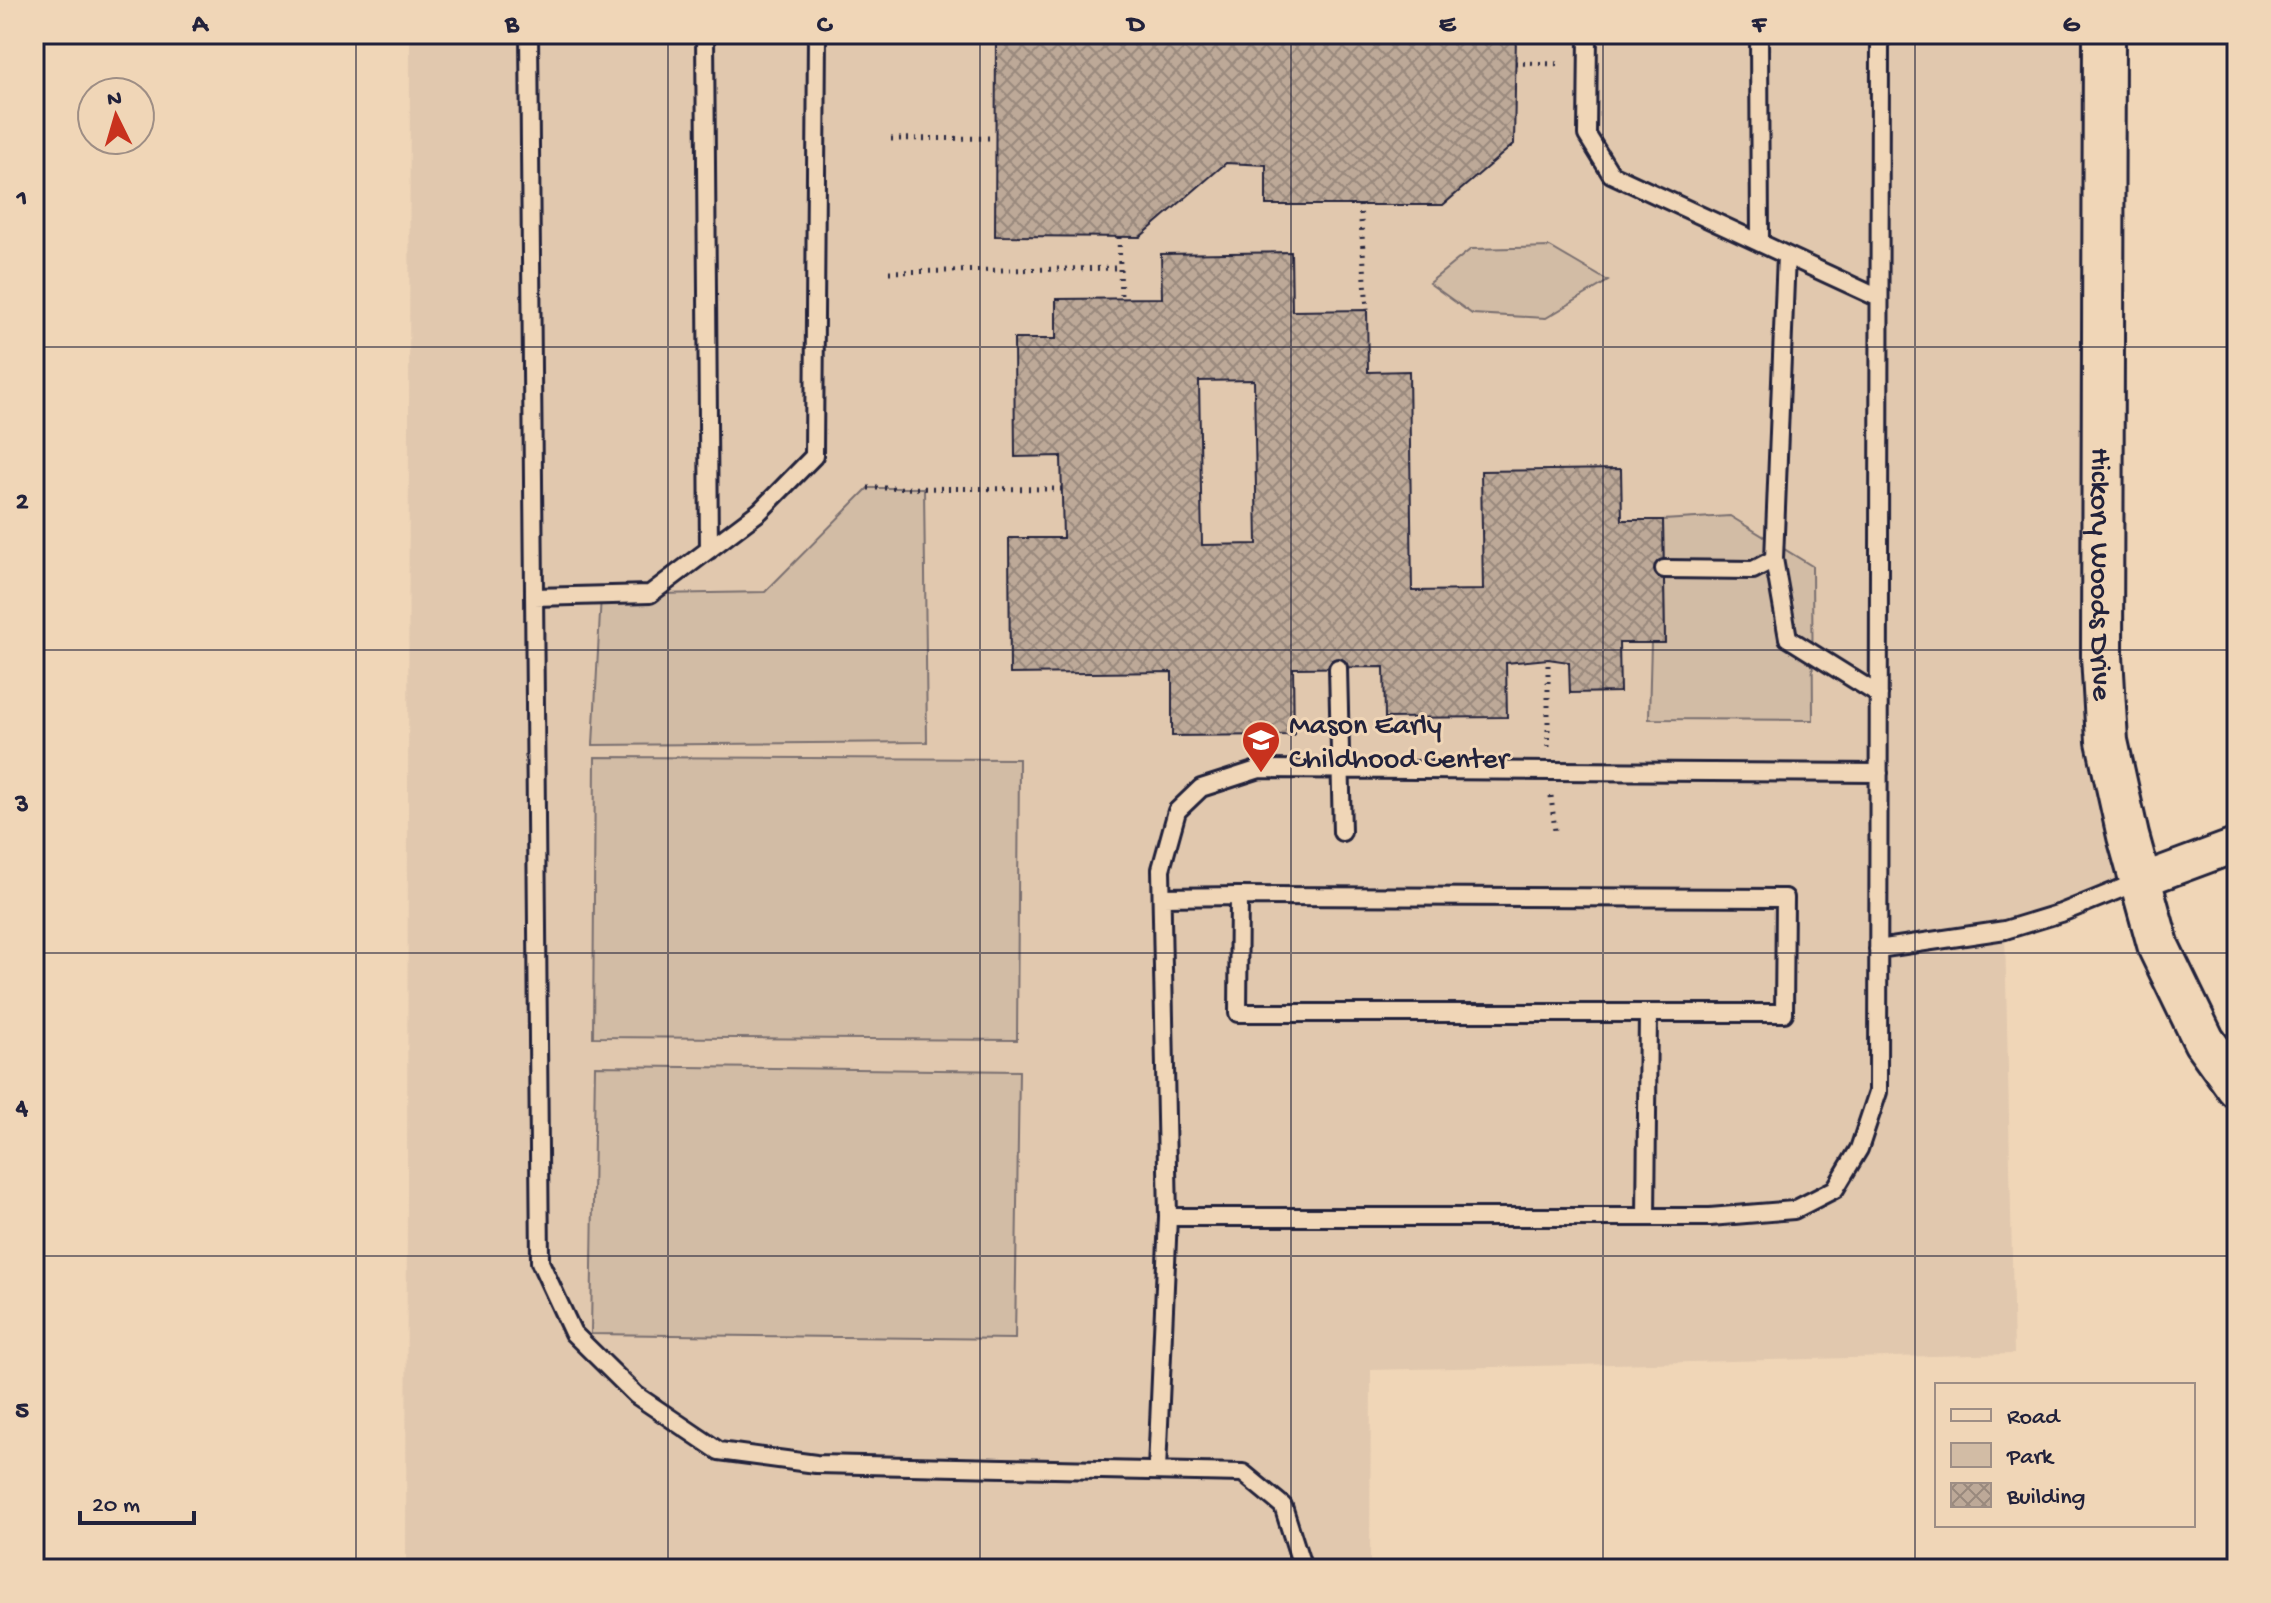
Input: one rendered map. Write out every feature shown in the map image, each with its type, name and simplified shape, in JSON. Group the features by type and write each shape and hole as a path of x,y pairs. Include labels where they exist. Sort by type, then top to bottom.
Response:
{"street":[{"name":"Hickory Woods Drive","path":"2104,34 2102,656 2107,741 2128,836 2159,948 2204,1041 2237,1087"},
{"path":"2140,881 2237,845"}],"lane":[{"path":"529,34 540,1262 573,1333 636,1395 719,1451 816,1464 1243,1473 1283,1506 1303,1569"},
{"path":"705,34 709,550"},
{"path":"534,597 650,594 760,511 814,456 817,34"},
{"path":"1588,34 1587,135 1611,174 1879,298"},
{"path":"1759,34 1760,243"},
{"path":"1168,1217 1710,1217 1794,1210 1835,1189 1859,1149 1878,1092 1880,34"},
{"path":"1786,255 1774,559 1788,638 1879,695"},
{"path":"1664,569 1753,570 1774,559"},
{"path":"1338,668 1342,832"},
{"path":"1157,1470 1168,1217 1161,869 1177,811 1201,788 1260,769 1879,773"},
{"path":"1878,949 2005,930 2061,913 2140,881"},
{"path":"1162,897 1239,896 1785,898 1784,1013 1238,1013 1239,896"},
{"path":"1646,1217 1648,1013"}],"path":[{"path":"1515,63 1587,65"},
{"path":"891,139 995,138"},
{"path":"1360,205 1367,310"},
{"path":"1119,237 1121,298"},
{"path":"889,272 1120,268"},
{"path":"868,488 1062,489"}],"shaded area":[{"name":"Mason Early Childhood Center","path":"410,34 2104,34 2102,656 2140,881 2005,930 2014,1354 1371,1370 1370,1569 406,1569"}],"green space":[{"path":"1550,247 1608,281 1546,318 1472,314 1429,283 1471,249"},
{"path":"868,488 924,488 927,742 593,745 601,595 765,592"},
{"path":"1730,516 1812,566 1813,720 1649,719 1651,643 1665,643 1663,520"},
{"path":"595,757 1019,759 1017,1040 593,1037"},
{"path":"595,1066 1019,1071 1015,1339 591,1334"}],"building":[{"path":"996,34 1516,34 1514,144 1443,205 1266,205 1266,165 1226,163 1140,237 995,236"},
{"path":"1291,252 1292,311 1367,310 1368,372 1409,371 1412,591 1483,590 1481,471 1621,469 1622,520 1663,520 1665,643 1619,643 1620,692 1570,693 1569,662 1548,659 1506,663 1507,717 1385,718 1384,667 1293,668 1294,735 1172,736 1172,672 1010,674 1009,538 1063,538 1061,456 1015,457 1014,339 1056,339 1056,299 1162,298 1161,254","holes":["1254,380 1257,544 1202,545 1199,381"]}],"place":[{"name":"Mason Early Childhood Center","path":"1261,774"}]}
